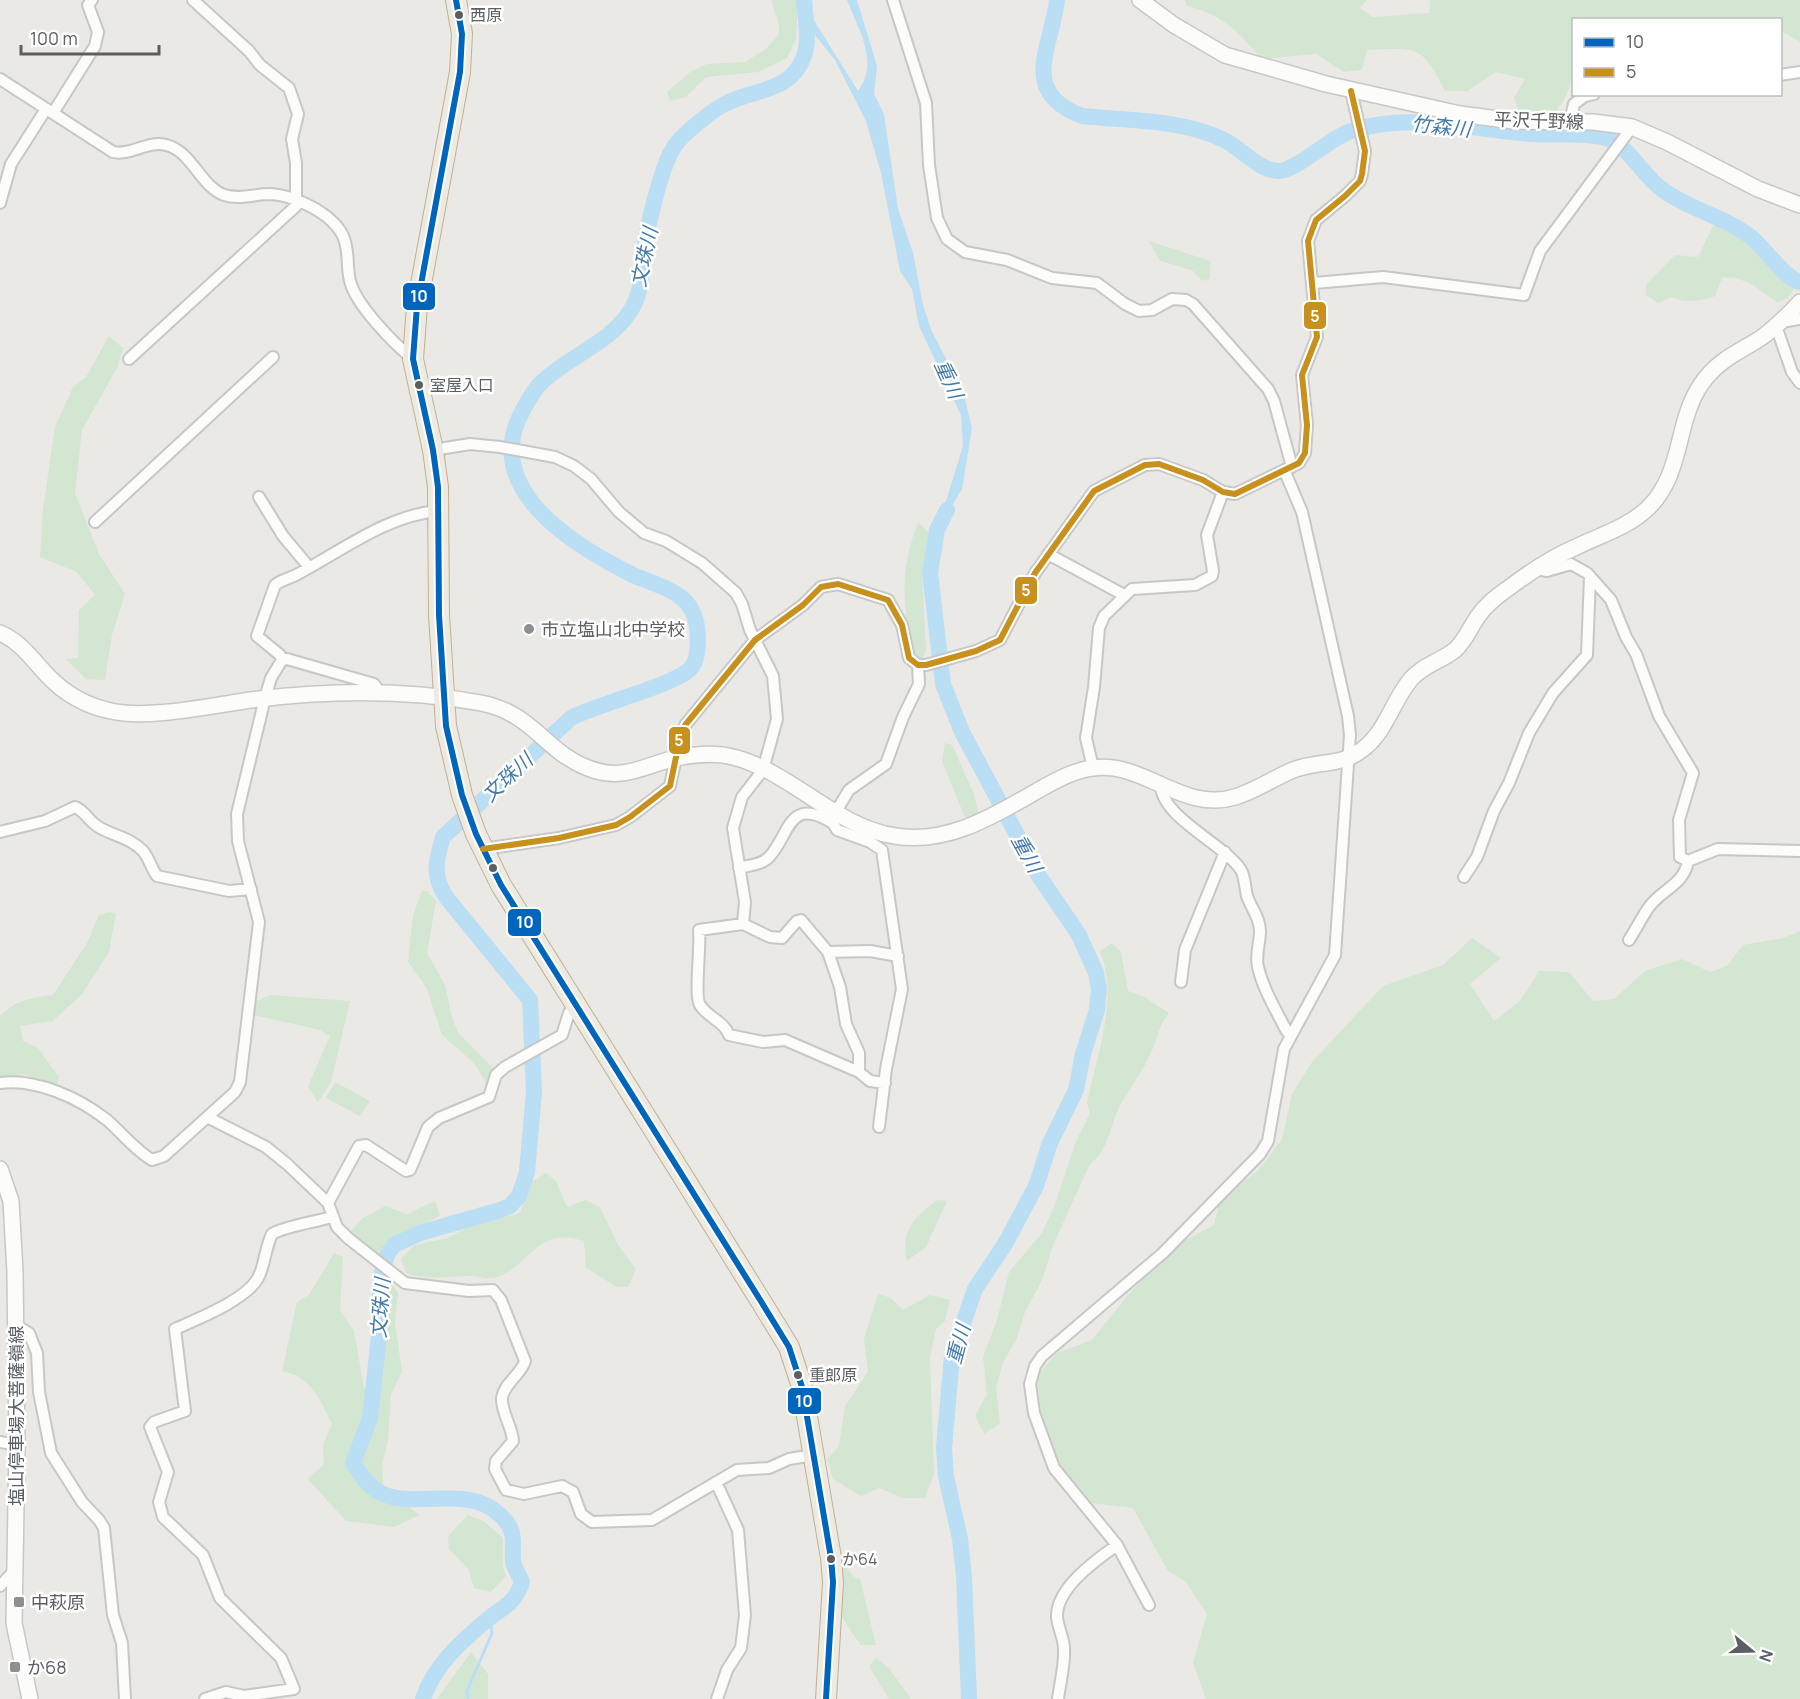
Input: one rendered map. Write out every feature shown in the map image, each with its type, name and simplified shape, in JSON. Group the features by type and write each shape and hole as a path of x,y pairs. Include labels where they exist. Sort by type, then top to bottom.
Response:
{"highway":[{"path":"456,0 462,34 460,72 417,306 412,358 433,450 438,512 439,615 444,698 451,752 462,795 479,842 501,885 789,1347 802,1387 833,1582 826,1699"}],"street":[{"path":"0,203 11,164 95,46 98,32 88,5 92,0"},
{"path":"129,359 296,206 297,201 296,163 292,139 298,114 289,88 260,66 249,51 193,0"},
{"path":"893,0 926,103 929,165 938,218 947,239 965,252 1007,260 1052,278 1097,284 1139,311 1152,310 1172,299 1186,300 1193,304 1268,389 1274,401 1288,470 1302,512 1348,716 1349,758 1335,955 1284,1049 1268,1141 1260,1155 1162,1253 1042,1356 1031,1374 1034,1413 1054,1468 1117,1545 1149,1605"},
{"name":"平沢千野線","path":"1140,0 1174,25 1225,55 1351,91 1471,116 1514,121 1570,121 1667,142 1758,189 1800,205"},
{"path":"1782,75 1800,72"},
{"path":"0,79 112,152 122,154 154,145 166,145 179,152 215,190 225,195 236,197 271,194 297,201 327,218 343,235 348,251 352,288 388,337 412,358"},
{"path":"479,842 560,838 616,825 663,794 674,777 676,757 686,724 755,640 804,604 821,587 838,584 888,600 902,625 909,658 922,665 976,651 1000,640 1048,554 1089,495 1145,465 1167,465 1203,480 1222,492 1235,494 1299,463 1305,453 1307,425 1302,375 1317,336 1314,282 1310,271 1308,241 1312,227 1323,211 1360,181 1365,151 1351,91"},
{"path":"1570,121 1574,104 1585,96"},
{"path":"1314,282 1383,277 1524,296 1540,251 1628,133"},
{"path":"739,868 762,863 770,856 784,829 794,819 809,813 833,816 903,838 936,836 987,819 1058,780 1093,768 1130,771 1193,798 1222,799 1237,796 1294,769 1342,762 1375,738 1414,675 1456,649 1488,603 1536,569 1576,546 1616,530 1644,512 1657,498 1672,473 1688,412 1700,386 1720,361 1779,324 1800,302"},
{"path":"1779,324 1800,319"},
{"path":"1779,324 1792,372 1800,383"},
{"path":"95,522 273,357"},
{"path":"433,450 470,444 500,447 546,455 574,466 591,479 619,512 644,533 666,541 702,563 736,593 773,676 777,719 764,770 738,806 733,828 745,902 742,924"},
{"path":"1093,768 1086,738 1095,687 1099,628 1104,616 1124,595 1138,588 1195,585 1212,576 1207,535 1222,492"},
{"path":"259,497 283,536 309,567"},
{"path":"282,660 280,655 257,636 275,585 407,517 438,512"},
{"path":"1048,554 1124,595"},
{"path":"1536,569 1547,571 1568,563 1590,576 1611,600 1626,637 1636,654 1659,716 1691,766 1692,780 1679,820 1680,857 1688,861 1718,849 1800,851"},
{"path":"1464,877 1477,857 1494,811 1509,783 1529,733 1553,693 1587,655 1590,576"},
{"path":"0,633 27,651 62,689 92,706 115,712 155,712 336,691 379,691 444,698 500,708 515,714 559,752 588,768 603,773 639,771 676,757 708,754 730,756 764,770 833,816 837,830 870,842 882,850 898,956 901,998 879,1127"},
{"path":"282,660 286,659 374,684 379,691"},
{"path":"0,1083 26,1082 67,1097 106,1119 152,1160 164,1156 209,1118 235,1092 240,1082 259,922 238,841 237,814 265,698 271,678 282,660"},
{"path":"833,816 849,790 886,765 903,717 919,684 922,665"},
{"path":"1161,785 1165,802 1225,852 1242,871 1260,931 1257,958 1259,973 1290,1035"},
{"path":"0,832 45,821 75,807 81,809 94,824 128,839 144,852 157,876 229,891 251,890"},
{"path":"1181,982 1185,950 1225,852"},
{"path":"1629,940 1649,906 1661,894 1676,886 1686,872 1688,861"},
{"path":"859,1072 859,1053 846,1024 840,987 828,952 801,920 797,921 782,938 770,937 742,924 699,930 700,968 696,997 700,1007 721,1022 729,1035 763,1042 785,1040 859,1072 870,1081 885,1083"},
{"path":"828,952 870,951 898,956"},
{"path":"328,1203 359,1146 366,1145 406,1171 410,1170 428,1127 439,1118 489,1097 496,1075 521,1056 562,1035 569,1013 575,1005"},
{"path":"209,1118 266,1147 328,1203 332,1217 348,1238 405,1283 469,1292 493,1290 501,1300 525,1361 523,1371 505,1390 502,1398 513,1441 496,1461 495,1469 506,1490 524,1494 562,1486 573,1492 581,1514 592,1522 652,1520 737,1470 769,1468 789,1459 814,1455"},
{"name":"塩山停車場大菩薩嶺線","path":"0,1169 11,1201 17,1326 14,1623 30,1699"},
{"path":"205,1699 226,1692 244,1696 294,1689 281,1658 220,1598 203,1554 163,1517 159,1502 168,1472 150,1427 154,1422 185,1411 175,1329 216,1312 252,1287 258,1278 272,1234 280,1229 298,1227 332,1217"},
{"path":"17,1326 29,1333 37,1353 39,1392 51,1453 82,1502 104,1528 113,1615 122,1643 125,1699"},
{"path":"0,1442 17,1445"},
{"path":"716,1482 738,1530 745,1614 741,1648 727,1671 717,1699"},
{"path":"1058,1699 1065,1651 1057,1619 1058,1606 1077,1576 1117,1545"},
{"path":"0,1586 14,1571"}],"green space":[{"path":"771,0 798,0 796,38 787,58 758,72 706,77 686,97 670,101 667,92 689,73 707,64 745,62 766,49 779,34 779,24"},
{"path":"1185,0 1367,0 1360,8 1373,17 1429,13 1430,0 1800,0 1800,42 1782,32 1782,18 1572,18 1572,77 1566,96 1549,120 1521,117 1514,98 1525,79 1496,72 1467,91 1445,91 1430,64 1423,57 1416,52 1397,49 1367,50 1362,70 1344,72 1316,54 1262,59 1245,40 1221,20 1187,6"},
{"path":"1723,225 1765,255 1794,289 1788,298 1777,302 1751,284 1729,277 1722,278 1715,296 1704,300 1688,301 1671,297 1658,303 1646,295 1646,285 1675,255 1698,257 1713,226"},
{"path":"1149,241 1210,261 1210,279 1202,281 1192,270 1160,261"},
{"path":"109,336 123,348 118,366 82,430 75,493 99,554 125,594 112,635 105,680 86,679 66,659 78,658 79,610 95,595 77,572 40,557 43,509 55,427 73,387 86,377"},
{"path":"918,523 930,533 922,574 926,649 922,660 912,656 906,621 904,589 908,556"},
{"path":"945,743 952,745 974,794 978,812 966,820 942,761"},
{"path":"422,891 427,891 436,901 427,953 445,985 452,1018 459,1034 494,1069 489,1086 473,1062 442,1035 426,987 408,962 413,915"},
{"path":"108,912 116,913 109,952 82,994 53,1021 20,1026 23,1041 38,1048 59,1077 56,1087 23,1074 3,1078 0,1076 0,1016 18,1003 53,995 87,943 99,915"},
{"path":"1800,931 1800,1699 1206,1699 1193,1663 1207,1614 1185,1581 1168,1571 1133,1508 1091,1503 1053,1462 1041,1413 1037,1376 1057,1353 1092,1340 1132,1290 1177,1245 1214,1225 1220,1200 1258,1171 1282,1139 1292,1094 1312,1062 1383,986 1443,965 1472,938 1501,958 1470,984 1494,1021 1520,1001 1539,971 1569,972 1593,1001 1614,999 1645,971 1682,959 1710,972 1727,966 1743,945 1783,938"},
{"path":"1112,943 1121,952 1128,991 1144,997 1169,1013 1153,1049 1117,1112 1101,1153 1090,1164 1054,1243 1042,1280 1025,1312 1017,1338 1003,1363 996,1387 1000,1424 984,1434 975,1416 987,1394 983,1357 997,1320 1009,1272 1042,1233 1054,1207 1076,1141 1090,1113 1087,1103 1101,1046 1107,1007 1105,969 1100,951"},
{"path":"270,995 350,1001 331,1082 318,1102 308,1086 330,1036 320,1030 254,1015 255,1002"},
{"path":"335,1082 370,1101 360,1116 326,1098"},
{"path":"546,1173 556,1181 567,1207 585,1200 600,1207 618,1245 636,1269 628,1287 615,1286 586,1268 584,1241 567,1238 554,1238 544,1243 507,1273 494,1278 475,1276 432,1278 406,1273 401,1259 414,1245 448,1238 472,1225 520,1213 531,1182"},
{"path":"937,1200 947,1201 926,1247 907,1261 905,1251 907,1233 916,1219"},
{"path":"435,1201 440,1216 404,1233 377,1253 363,1246 349,1233 363,1218 385,1206 407,1214"},
{"path":"334,1253 343,1257 340,1310 354,1331 364,1388 379,1382 385,1285 390,1282 398,1293 395,1322 402,1371 391,1395 388,1440 382,1465 383,1485 419,1515 394,1527 346,1521 308,1479 324,1464 323,1445 332,1424 308,1384 301,1378 282,1371 297,1302 309,1295"},
{"path":"878,1294 891,1298 903,1310 930,1295 950,1300 945,1321 936,1329 930,1357 934,1474 925,1498 903,1498 879,1488 861,1496 833,1479 827,1459 839,1446 845,1406 868,1372 864,1339"},
{"path":"468,1515 485,1522 503,1538 503,1567 506,1576 491,1592 474,1588 468,1569 449,1549 448,1536"},
{"path":"843,1564 854,1577 860,1579 876,1645 861,1645 838,1607 836,1587"},
{"path":"471,1652 488,1674 488,1699 437,1699"},
{"path":"876,1658 889,1668 911,1699 889,1699 869,1666"}],"water":[{"path":"799,0 807,0 808,11 858,91 867,69 867,57 861,34 847,0 857,0 877,66 874,94 884,114 898,209 913,253 923,305 932,332 963,391 972,428 962,489 937,530 963,446 961,415 919,326 912,289 900,271 881,173 866,121 835,60 802,19"}],"waterway":[{"name":"文珠川","path":"423,1699 434,1675 450,1654 478,1627 509,1604 522,1582 513,1561 512,1536 509,1526 500,1515 486,1505 455,1498 391,1497 373,1488 353,1463 370,1418 379,1336 380,1279 387,1255 394,1245 420,1233 500,1210 510,1206 519,1196 527,1172 534,1092 530,1000 446,897 437,875 437,861 443,837 571,718 681,675 692,666 698,647 694,617 690,607 682,598 663,587 631,574 583,547 539,510 523,489 513,464 513,438 523,410 540,384 612,332 635,303 655,200 664,169 674,147 699,122 723,105 782,83 798,67 807,43 804,0"},
{"name":"竹森川","path":"1057,0 1046,51 1045,81 1050,94 1062,106 1082,116 1173,124 1191,128 1224,140 1264,167 1279,171 1295,165 1345,133 1399,122 1444,124 1534,134 1598,136 1622,148 1656,184 1673,197 1718,218 1751,237 1788,275 1800,282"},
{"name":"重川","path":"947,510 937,530 930,573 943,684 962,732 1039,876 1079,935 1096,973 1099,989 1097,1010 1083,1054 1076,1090 1050,1143 1036,1186 1005,1244 975,1289 952,1356 944,1448 946,1476 960,1539 964,1576 969,1699"},
{"name":"文珠川","path":"468,1699 467,1691 492,1633 490,1618"}],"transit line":[{"name":"10","path":"456,0 462,34 460,72 417,306 413,359 433,450 438,487 439,615 446,726 462,795 476,834 501,885 789,1347 802,1387 831,1558 833,1582 826,1699"},
{"name":"5","path":"483,849 559,838 616,825 670,786 681,733 686,724 755,640 803,605 821,587 838,584 888,600 902,625 909,658 918,665 926,665 976,651 1000,640 1035,573 1094,491 1145,465 1159,464 1203,480 1223,492 1235,494 1299,463 1305,453 1307,425 1302,375 1317,337 1308,241 1316,220 1345,196 1360,181 1362,174 1365,151 1351,91"}],"place":[{"name":"西原","path":"459,15"},
{"name":"室屋入口","path":"419,385"},
{"name":"市立塩山北中学校","path":"529,629"},
{"name":"重郎原","path":"798,1375"},
{"name":"か64","path":"831,1559"},
{"name":"中萩原","path":"19,1602"},
{"name":"か68","path":"15,1667"}]}
